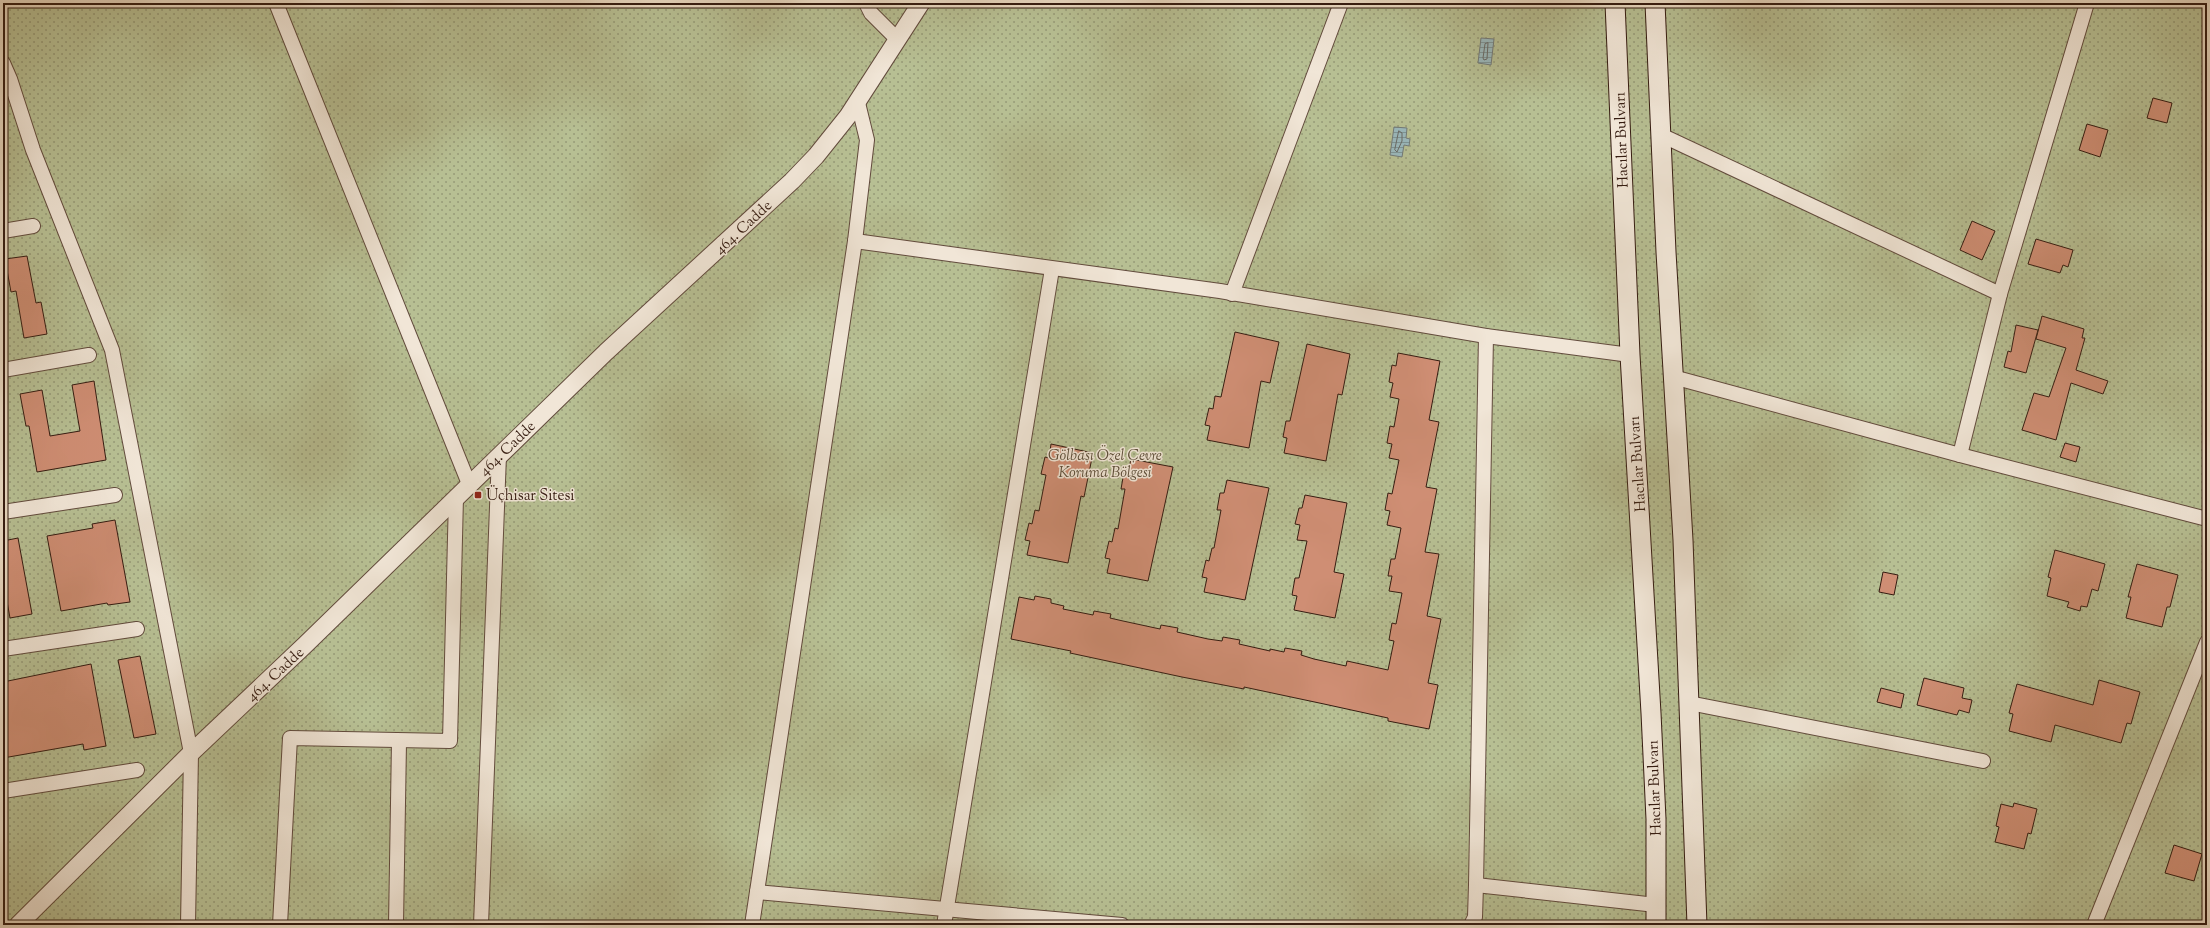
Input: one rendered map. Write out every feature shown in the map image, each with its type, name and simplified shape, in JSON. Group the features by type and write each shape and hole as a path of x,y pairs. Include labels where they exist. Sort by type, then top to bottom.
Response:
{"main road":[{"name":"Hacılar Bulvarı","path":"1615,3 1630,355 1649,650 1656,819 1656,925"},
{"path":"1655,3 1689,703 1697,925"}],"street":[{"path":"276,3 469,484"},
{"path":"866,3 871,13 897,39"},
{"name":"464. Cadde","path":"18,925 191,753 305,645 606,352 792,181 834,135 858,103 921,3"},
{"path":"1232,294 1341,3"},
{"path":"1960,455 2000,294 2087,3"},
{"path":"3,63 10,79 32,150 112,350 191,753 188,925"},
{"path":"752,925 855,241 867,140 858,103"},
{"path":"1661,134 2000,294"},
{"path":"3,231 33,226"},
{"path":"855,241 1232,294 1486,336 1630,355"},
{"path":"944,925 1052,269"},
{"path":"1472,925 1475,917 1476,885 1486,336"},
{"path":"3,370 89,355"},
{"path":"1673,377 1960,455 2207,519"},
{"path":"481,925 499,455"},
{"path":"3,512 115,495"},
{"path":"280,925 290,738 399,742 450,741 456,497"},
{"path":"3,649 137,629"},
{"path":"2094,925 2207,642"},
{"path":"1689,703 1983,761"},
{"path":"396,925 399,742"},
{"path":"3,791 137,770"},
{"path":"1476,885 1656,905"},
{"path":"757,892 1122,925"}],"green space":[{"name":"Gölbaşı Özel Çevre Koruma Bölgesi","path":"3,3 2207,3 2207,925 3,925"}],"water":[{"path":"1481,38 1494,39 1491,65 1478,63"},
{"path":"1394,127 1407,128 1406,138 1410,139 1409,146 1404,145 1402,157 1390,155"}],"building":[{"path":"2153,98 2172,103 2167,123 2147,118"},
{"path":"2087,124 2108,130 2100,157 2079,150"},
{"path":"1972,221 1995,231 1982,260 1960,250"},
{"path":"2036,239 2073,250 2068,267 2063,265 2060,273 2028,264"},
{"path":"27,256 36,303 41,302 47,334 24,338 16,291 11,292 5,259"},
{"path":"2042,316 2084,329 2082,338 2085,338 2076,370 2108,381 2103,394 2071,383 2056,440 2022,430 2034,393 2049,397 2066,348 2036,339"},
{"path":"2016,325 2038,330 2026,373 2004,367 2008,351 2011,352"},
{"path":"1235,332 1279,342 1270,383 1261,381 1249,448 1207,440 1210,426 1205,425 1209,408 1213,409 1215,396 1221,397"},
{"path":"1307,344 1350,354 1342,395 1338,394 1326,461 1284,453 1287,438 1283,437 1286,421 1290,421"},
{"path":"1398,353 1440,361 1429,420 1439,422 1426,487 1437,489 1425,552 1439,554 1427,616 1441,619 1428,683 1438,685 1429,729 1388,721 1388,718 1324,704 1244,687 1244,689 1182,677 1070,653 1071,651 1011,639 1019,597 1034,600 1035,596 1051,599 1051,603 1064,606 1063,609 1093,615 1094,611 1111,614 1110,618 1160,629 1161,625 1178,628 1177,632 1208,639 1222,641 1223,637 1240,640 1239,644 1270,651 1270,649 1284,652 1285,648 1302,651 1301,655 1314,659 1346,666 1347,661 1388,670 1394,641 1389,640 1392,623 1396,624 1402,593 1389,591 1392,576 1388,576 1391,559 1395,559 1401,528 1387,525 1390,511 1385,510 1388,493 1392,494 1399,460 1389,458 1392,444 1387,443 1390,426 1394,427 1399,399 1390,397 1393,383 1389,382 1392,365 1396,366"},
{"path":"94,381 106,460 37,472 29,426 26,426 20,394 42,390 50,436 80,431 72,385"},
{"path":"2065,443 2080,447 2076,462 2060,457"},
{"path":"1051,444 1093,453 1084,497 1081,496 1068,563 1027,555 1030,541 1025,540 1029,523 1032,524 1035,510 1039,511 1046,475 1041,474 1045,457 1049,458"},
{"path":"1131,459 1173,467 1148,581 1107,573 1110,559 1105,558 1109,541 1112,542 1115,528 1118,529 1125,489 1121,489 1124,472 1128,472"},
{"path":"1227,480 1269,488 1245,600 1204,592 1207,578 1202,577 1206,560 1209,561 1212,548 1214,548 1221,510 1217,510 1220,493 1224,493"},
{"path":"1305,495 1347,503 1334,572 1344,574 1335,618 1294,610 1297,596 1292,595 1295,578 1299,578 1307,541 1297,540 1300,525 1295,524 1299,508 1302,508"},
{"path":"115,520 130,602 108,605 107,603 61,611 47,536 93,528 92,524"},
{"path":"18,538 32,614 10,618 3,579 3,541"},
{"path":"2055,550 2105,564 2098,591 2092,589 2087,607 2081,606 2080,611 2067,607 2069,602 2047,596 2051,578 2048,577"},
{"path":"2137,564 2178,575 2170,607 2167,607 2162,627 2126,618 2131,597 2128,597"},
{"path":"1883,572 1898,575 1894,595 1879,592"},
{"path":"140,656 156,734 134,738 118,660"},
{"path":"91,664 106,746 84,750 83,744 3,758 3,682"},
{"path":"1924,678 1964,688 1962,698 1972,700 1969,713 1959,710 1957,715 1917,705"},
{"path":"2099,680 2140,692 2131,724 2127,723 2121,743 2055,725 2051,742 2009,731 2013,714 2009,713 2017,684 2093,705"},
{"path":"1881,688 1904,694 1901,708 1877,702"},
{"path":"2014,803 2037,809 2031,834 2028,833 2024,849 1995,842 1999,827 1996,826 2001,804 2013,807"},
{"path":"2174,845 2202,854 2194,881 2165,873"}],"place":[{"name":"Üçhisar Sitesi","path":"478,495"}]}
